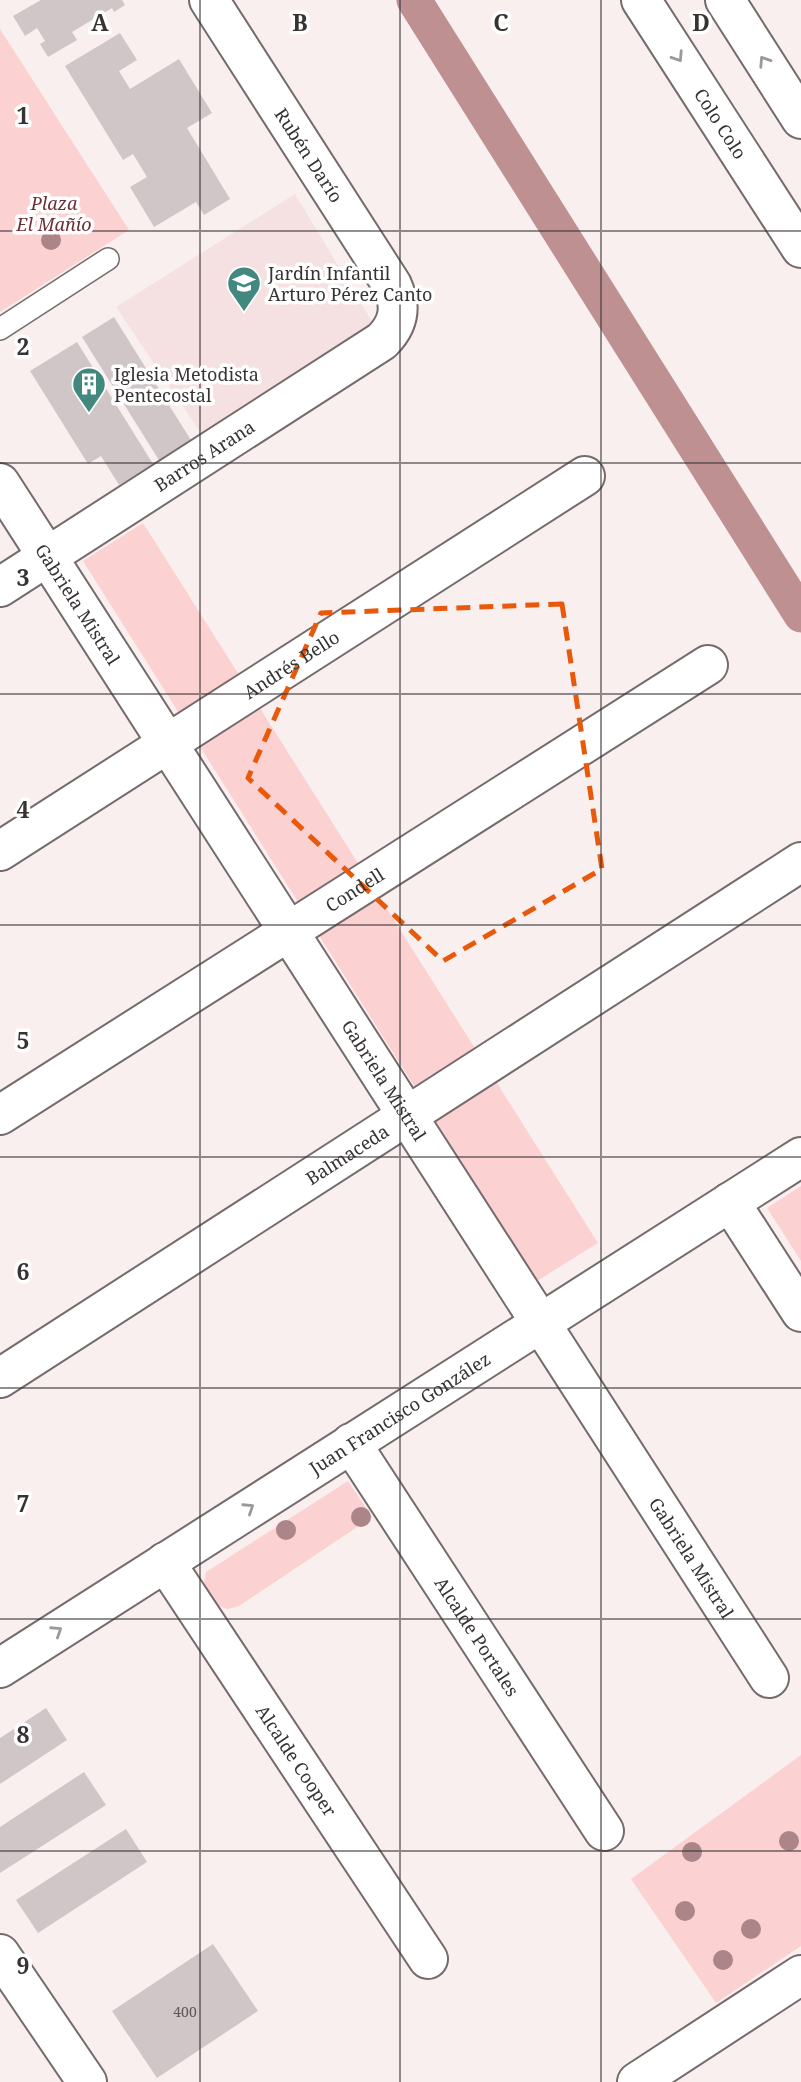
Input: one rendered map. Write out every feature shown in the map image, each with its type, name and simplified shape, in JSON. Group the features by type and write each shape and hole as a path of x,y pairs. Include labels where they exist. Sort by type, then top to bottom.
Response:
{"street":[{"name":"Rubén Darío","path":"209,0 392,285 398,314"},
{"name":"Colo Colo","path":"640,0 790,207 801,248"},
{"path":"725,0 801,119"},
{"name":"Barros Arana","path":"0,587 382,341 395,324 398,314"},
{"name":"Andrés Bello","path":"0,852 585,477"},
{"name":"Gabriela Mistral","path":"0,484 769,1678"},
{"name":"Condell","path":"0,1115 708,665"},
{"name":"Balmaceda","path":"0,1378 801,862"},
{"name":"Juan Francisco González","path":"0,1668 540,1321 801,1157"},
{"path":"730,1202 801,1312"},
{"name":"Alcalde Portales","path":"351,1443 604,1831"},
{"name":"Alcalde Cooper","path":"165,1562 428,1959"},
{"path":"0,1954 87,2082"},
{"path":"637,2082 801,1975"}],"lane":[{"path":"0,329 108,259"}],"highlighted area":[{"path":"562,604 602,869 443,961 248,778 321,613"}],"shaded area":[{"name":"Jardín Infantil Arturo Pérez Canto","path":"295,194 371,320 370,337 209,445 116,307"}],"green space":[{"name":"Plaza El Mañío","path":"0,29 129,230 0,312"},
{"path":"143,523 598,1243 537,1281 83,561"},
{"path":"801,1186 801,1261 767,1208"},
{"path":"348,1481 372,1517 239,1606 228,1609 214,1605 203,1587 206,1572"},
{"path":"801,1755 801,1946 716,2003 631,1879"}],"building":[{"path":"41,0 122,0 125,5 114,12 112,8 72,32 77,40 48,57 40,44 45,41 37,28 25,36 13,16"},
{"path":"120,33 137,60 119,71 130,89 179,59 212,113 187,128 230,199 204,215 196,202 154,227 130,187 147,177 133,154 123,160 65,66"},
{"path":"114,317 194,445 162,465 82,337"},
{"name":"Iglesia Metodista Pentecostal","path":"77,342 153,464 119,485 101,456 88,464 30,371"},
{"path":"46,1708 67,1740 0,1784 0,1738"},
{"path":"84,1772 106,1805 0,1873 0,1827"},
{"path":"126,1829 147,1862 38,1933 16,1900"},
{"path":"213,1944 258,2011 157,2078 112,2011"}],"waterway":[{"path":"414,0 801,615"}],"place":[{"name":"Jardín Infantil Arturo Pérez Canto","path":"244,313"},
{"name":"Iglesia Metodista Pentecostal","path":"89,414"}]}
